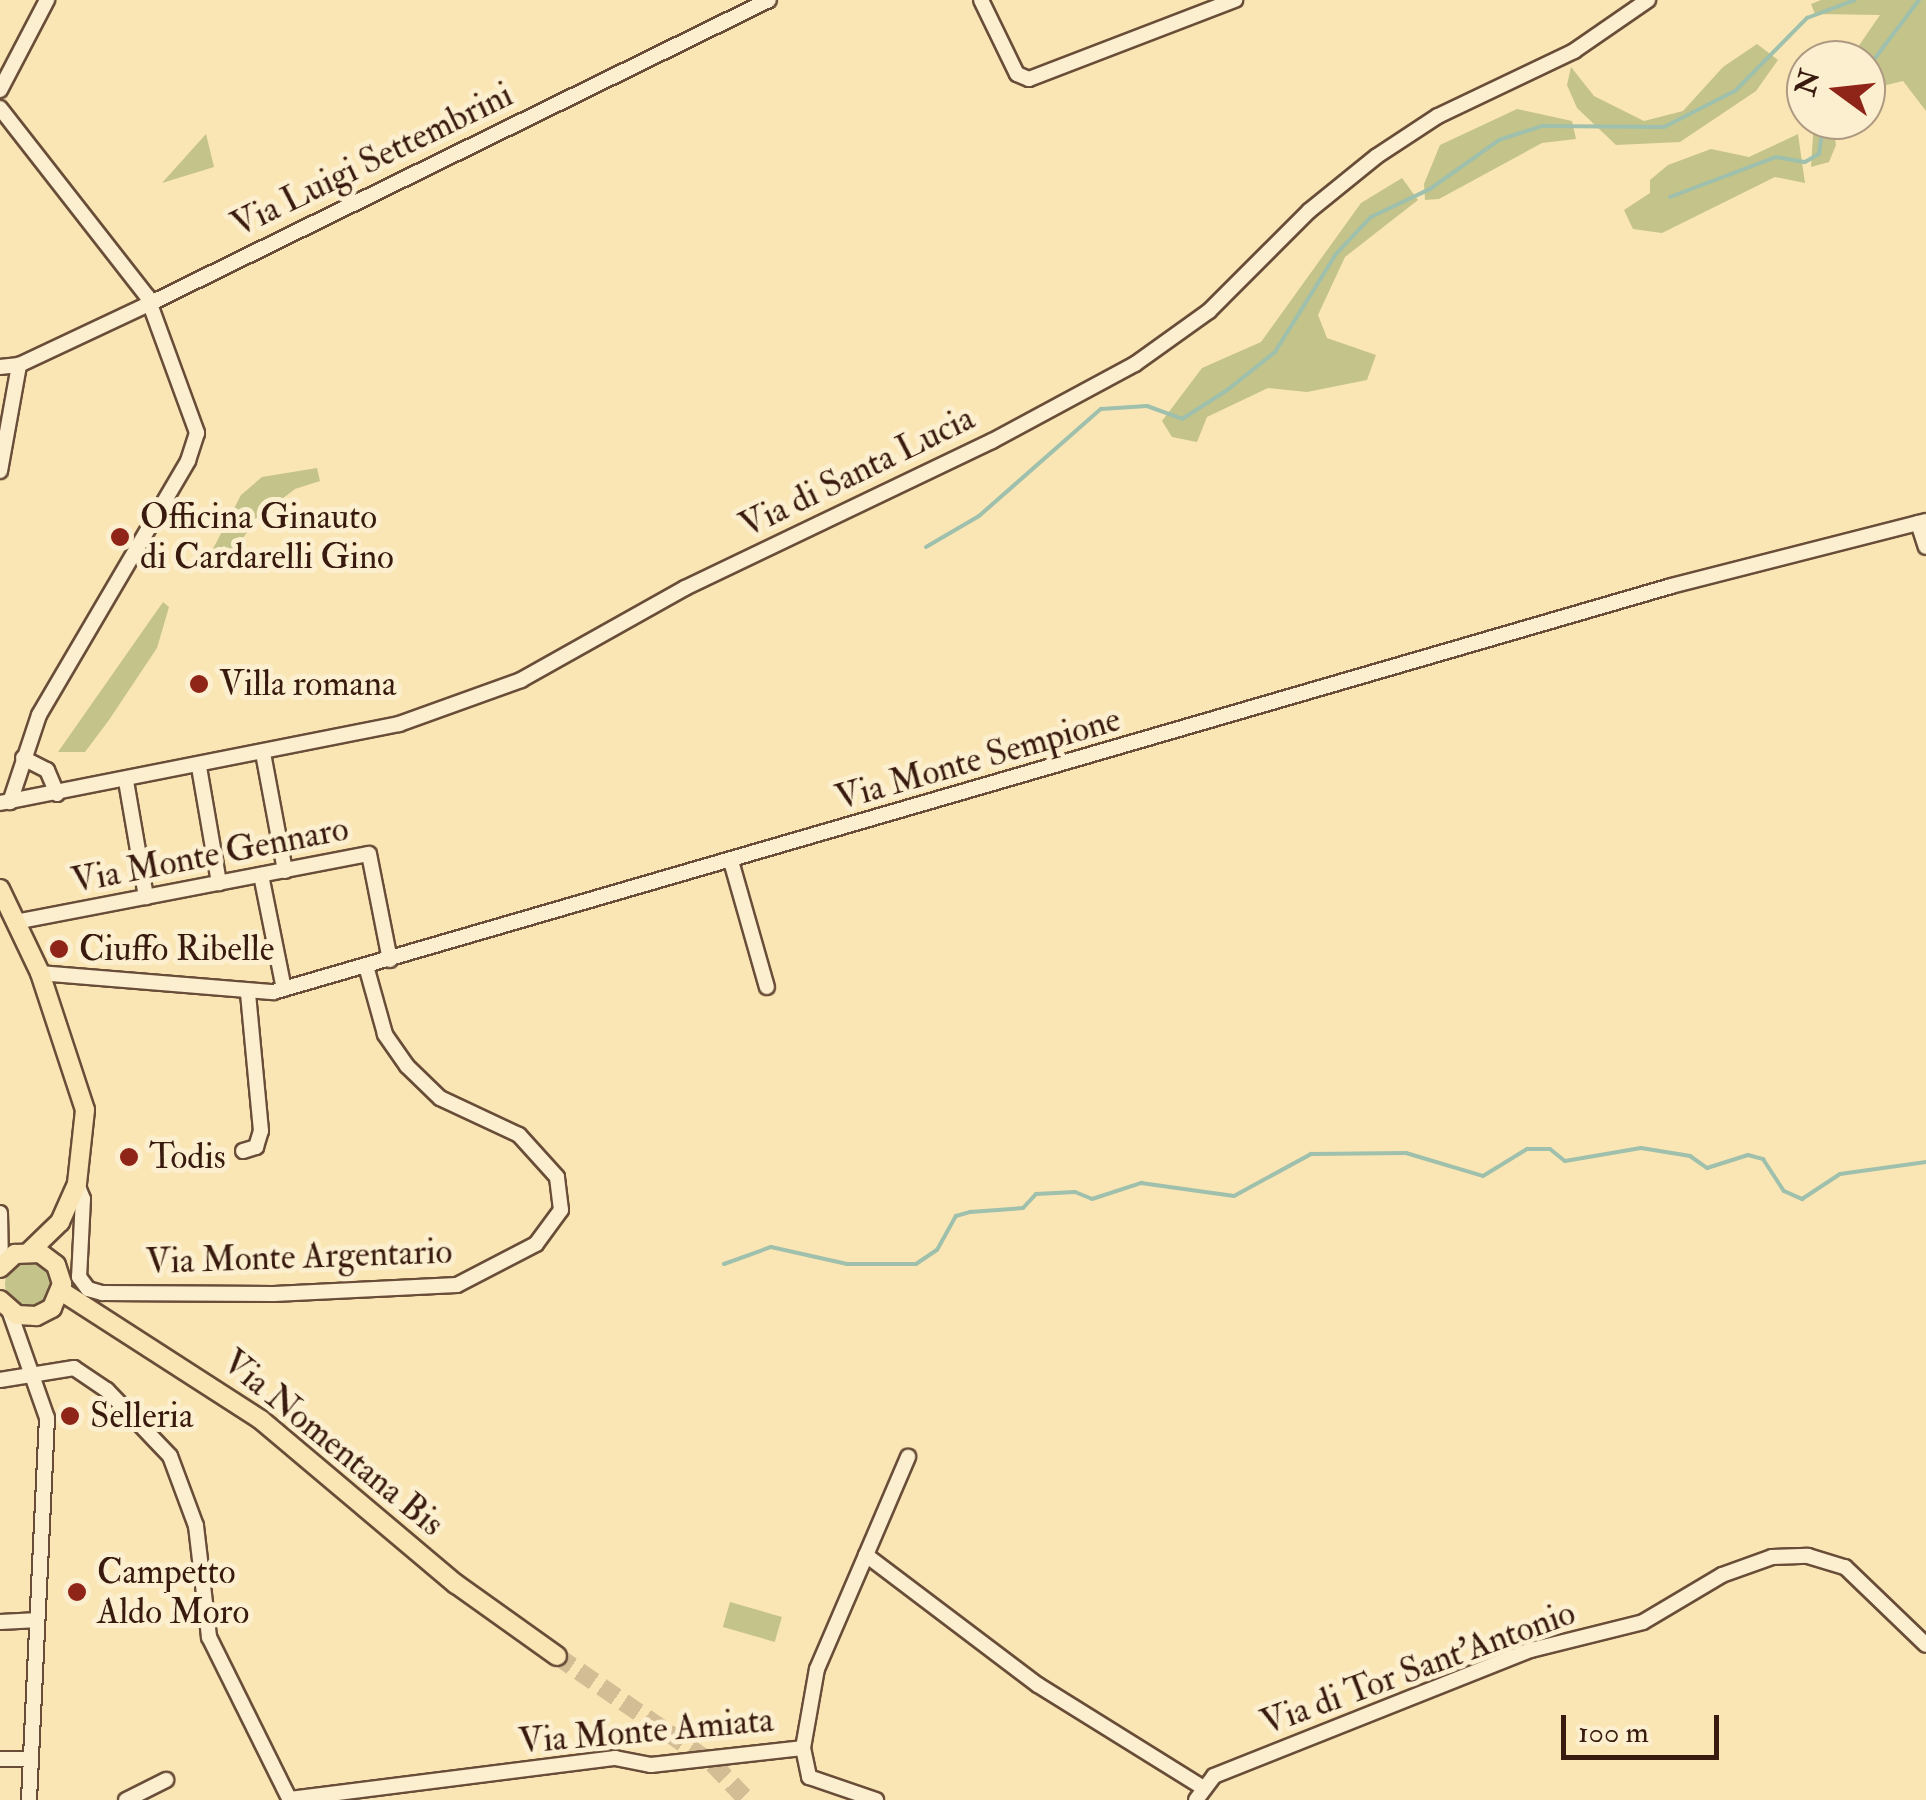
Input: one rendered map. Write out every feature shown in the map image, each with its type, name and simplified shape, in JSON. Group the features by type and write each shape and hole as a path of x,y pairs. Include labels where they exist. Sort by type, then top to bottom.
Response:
{"main road":[{"path":"0,889 40,973 84,1103 85,1151 77,1184 60,1222 56,1265 61,1291 52,1308 36,1316 4,1305"},
{"path":"0,1267 27,1251 60,1222"},
{"path":"27,1251 56,1265"},
{"name":"Via Nomentana Bis","path":"61,1291 261,1420 456,1584 557,1656"}],"street":[{"path":"0,90 47,0"},
{"name":"Via Luigi Settembrini","path":"0,367 18,365 150,303 769,0"},
{"path":"981,0 1017,74 1030,79 1235,0"},
{"name":"Via di Santa Lucia","path":"5,803 399,724 491,694 684,588 1092,388 1199,320 1331,191 1394,144 1574,51 1648,0"},
{"path":"0,108 150,303 192,406 196,442 49,697 5,803"},
{"path":"0,471 18,365"},
{"path":"1922,522 1926,547"},
{"name":"Via Monte Sempione","path":"40,973 248,994 284,989 1671,586 1922,522"},
{"path":"263,754 285,871"},
{"path":"23,758 47,770 57,794"},
{"path":"199,767 219,883"},
{"path":"126,781 146,897"},
{"name":"Via Monte Gennaro","path":"16,922 370,854 390,960"},
{"path":"731,861 767,986"},
{"path":"261,875 284,989"},
{"name":"Via Monte Argentario","path":"77,1184 83,1200 80,1277 88,1289 102,1292 274,1294 453,1285 536,1244 561,1210 557,1177 520,1135 440,1098 407,1066 384,1030 366,966"},
{"path":"244,1151 258,1145 261,1130 248,994"},
{"path":"0,1213 0,1267"},
{"path":"2,1229 27,1251"},
{"path":"4,1305 32,1371 46,1418 34,1620 29,1800"},
{"path":"20,1345 36,1316"},
{"path":"0,1380 32,1371 81,1372 174,1461 196,1526 209,1637 290,1800"},
{"name":"Via Monte Amiata","path":"290,1800 615,1758 647,1765 803,1748 816,1669 908,1457"},
{"path":"866,1554 1038,1685 1198,1793"},
{"name":"Via di Tor Sant'Antonio","path":"1198,1793 1531,1650 1643,1622 1722,1575 1778,1556 1808,1556 1845,1567 1926,1645"},
{"path":"0,1622 34,1620"},
{"path":"803,1748 809,1777 876,1800"},
{"path":"0,1759 30,1760"},
{"path":"126,1800 166,1780"}],"shaded area":[{"path":"1821,0 1926,0 1926,111 1903,81 1886,85 1886,40 1863,40 1880,15 1815,14 1811,4"},
{"path":"1757,44 1778,60 1756,91 1680,142 1616,145 1577,108 1567,85 1571,67 1594,96 1644,121 1683,111 1723,67"},
{"path":"1517,109 1572,121 1576,139 1542,143 1439,199 1425,200 1424,184 1440,145"},
{"path":"206,134 214,167 162,183"},
{"path":"1786,140 1799,140 1805,183 1775,177 1662,233 1633,229 1624,210 1650,193 1650,180 1668,165 1711,149 1749,157"},
{"path":"1813,140 1835,140 1829,162 1811,167"},
{"path":"1402,178 1418,200 1345,257 1318,315 1327,338 1376,355 1367,380 1307,392 1268,388 1207,417 1197,442 1172,437 1162,421 1202,368 1261,342 1361,203"},
{"path":"317,468 320,481 295,489 257,518 224,565 203,568 241,495 262,477"},
{"path":"163,602 169,607 157,648 109,720 85,752 58,752"},
{"path":"28,1261 44,1268 51,1284 44,1300 28,1307 12,1300 5,1284 12,1268"},
{"path":"730,1602 782,1617 775,1642 723,1627"}],"waterway":[{"path":"926,547 979,516 1101,409 1147,406 1182,419 1226,391 1275,352 1336,254 1371,217 1430,189 1499,140 1542,126 1664,127 1735,91 1807,18 1855,0"},
{"path":"1886,44 1919,0"},
{"path":"1670,197 1776,157 1805,162 1819,154 1821,140"},
{"path":"724,1264 771,1247 847,1264 916,1264 937,1250 956,1216 970,1212 1023,1208 1036,1194 1075,1192 1092,1199 1141,1183 1234,1196 1311,1154 1406,1153 1483,1176 1527,1149 1550,1149 1565,1161 1641,1148 1690,1156 1707,1168 1748,1155 1763,1159 1784,1191 1802,1199 1840,1174 1926,1162"}],"tunnel":[{"path":"557,1656 713,1764 747,1800"}],"place":[{"name":"Officina Ginauto di Cardarelli Gino","path":"120,537"},
{"name":"Villa romana","path":"199,684"},
{"name":"Ciuffo Ribelle","path":"59,949"},
{"name":"Todis","path":"129,1157"},
{"name":"Selleria","path":"70,1416"},
{"name":"Campetto Aldo Moro","path":"77,1592"}]}
